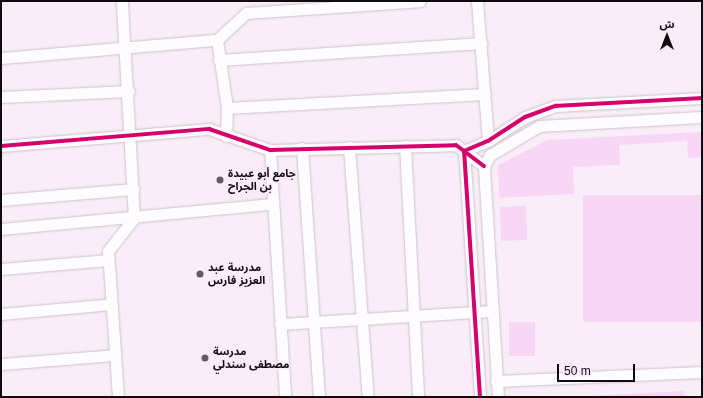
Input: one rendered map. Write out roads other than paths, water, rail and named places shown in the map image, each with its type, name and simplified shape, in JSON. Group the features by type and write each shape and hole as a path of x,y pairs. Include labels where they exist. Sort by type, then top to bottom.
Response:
{"street":[{"path":"118,397 108,252 134,218 132,137 127,49 122,1"},
{"path":"1,58 127,49 217,40 246,13 420,1"},
{"path":"478,1 488,142"},
{"path":"217,40 226,108 226,136"},
{"path":"219,60 481,43"},
{"path":"1,97 129,90"},
{"path":"226,108 485,94"},
{"path":"464,152 488,142 525,117 556,106 702,98"},
{"path":"498,397 484,166 490,155 539,126 702,117"},
{"path":"1,146 132,137 209,129 270,150 456,145 484,166"},
{"path":"404,146 418,397"},
{"path":"348,147 368,397"},
{"path":"302,148 318,397"},
{"path":"270,150 272,204 285,397"},
{"path":"464,152 480,397"},
{"path":"1,200 134,189"},
{"path":"1,229 134,218 272,204"},
{"path":"1,269 109,260"},
{"path":"1,314 112,304"},
{"path":"280,324 492,311"},
{"path":"1,364 115,355"},
{"path":"496,381 702,372"}],"place":[{"name":"جامع أبو عبيدة بن الجراح","path":"220,180"},
{"name":"مدرسة عبد العزيز فارس","path":"200,274"},
{"name":"مدرسة مصطفى سندلي","path":"205,358"}]}
